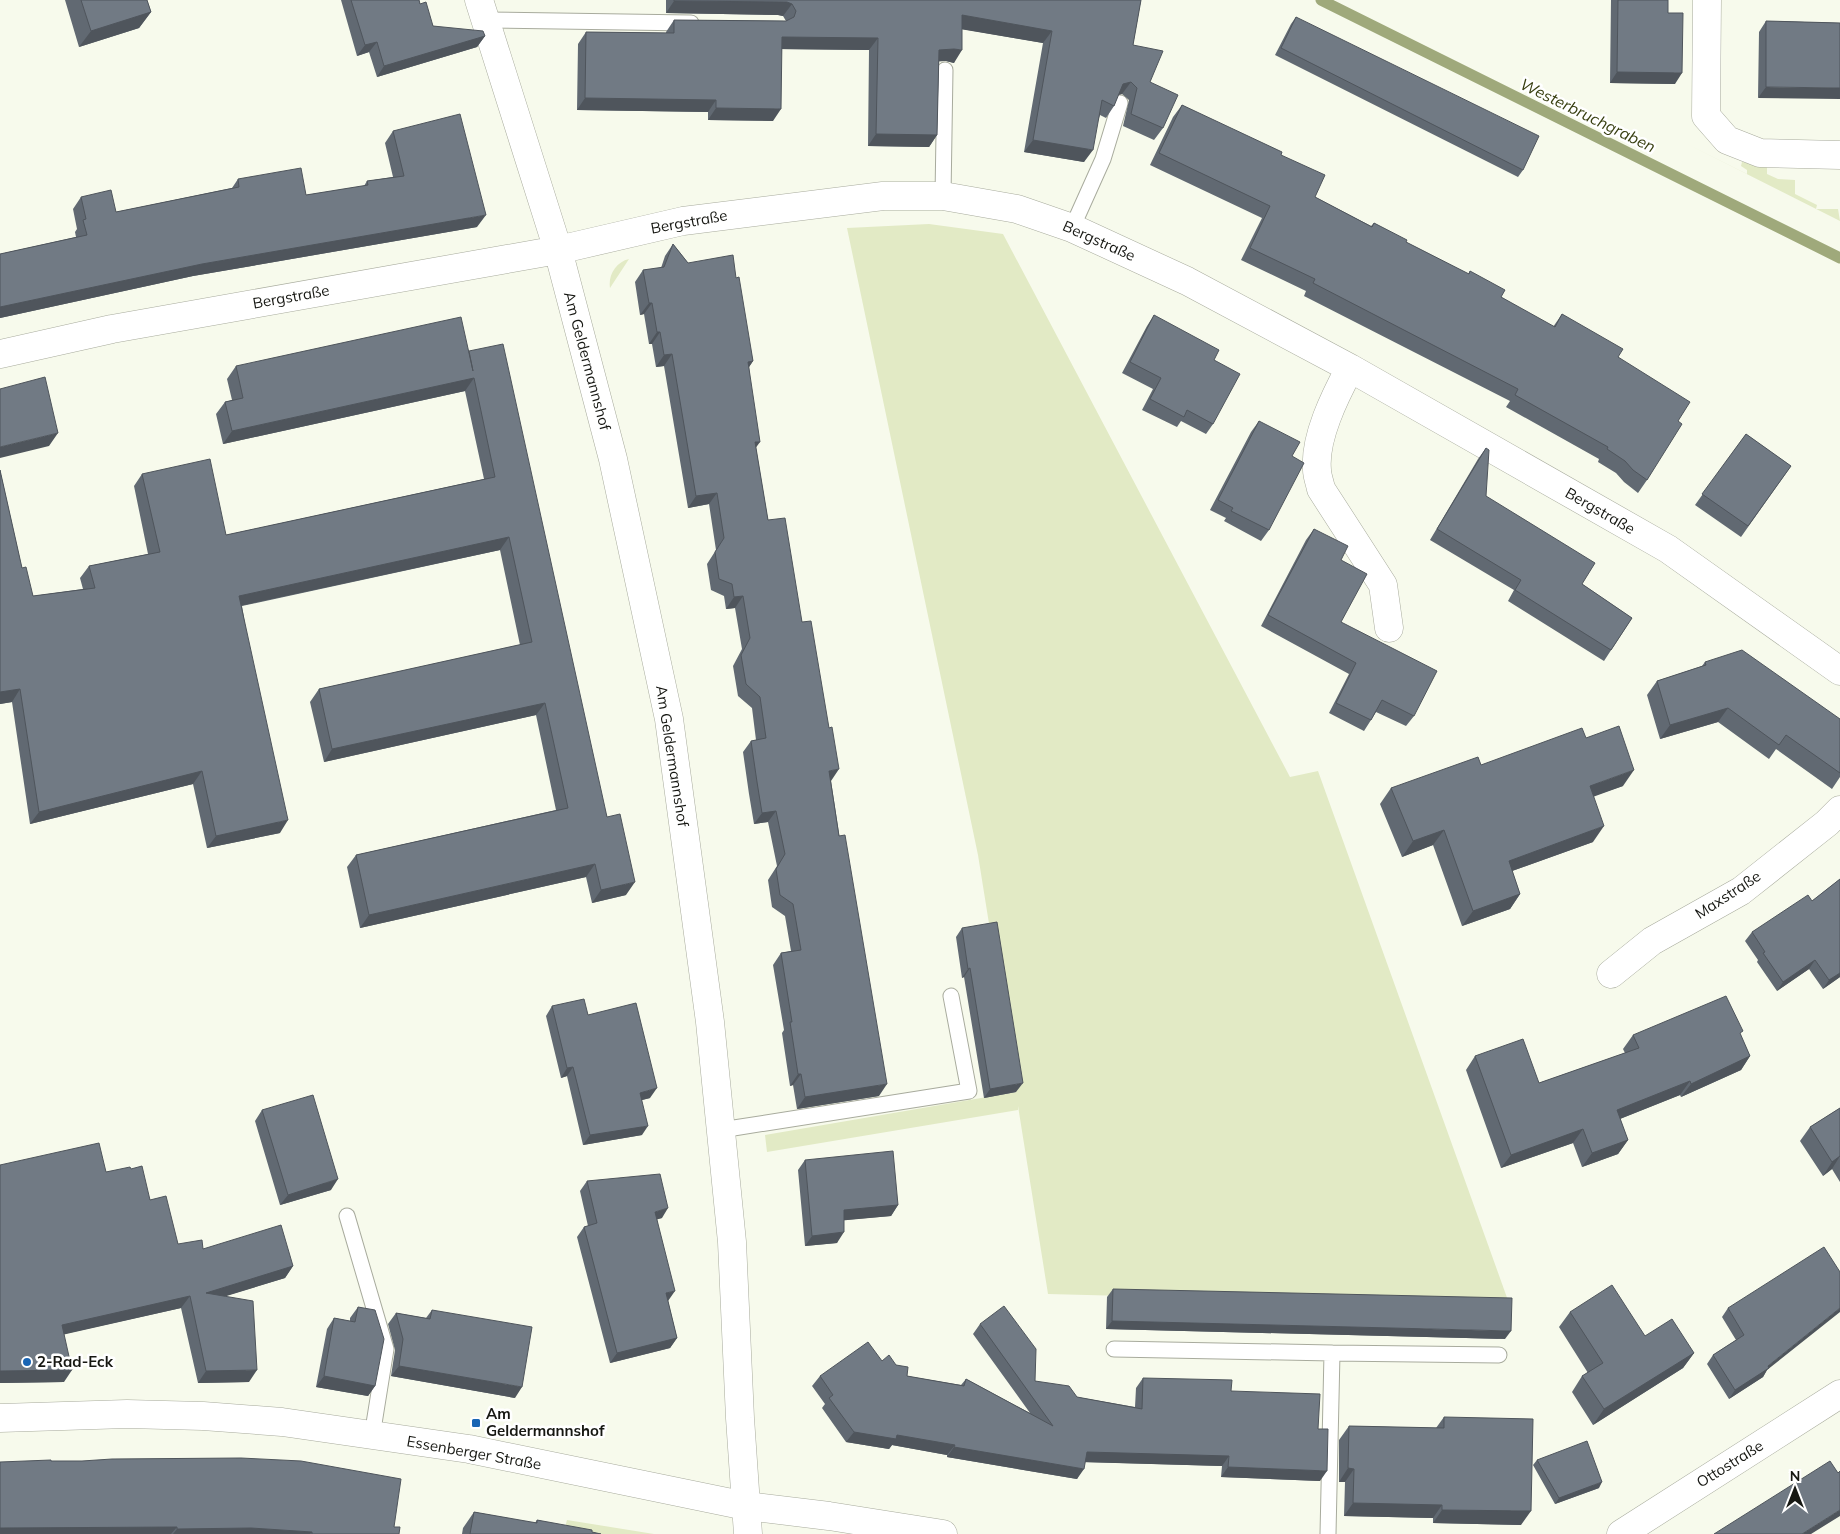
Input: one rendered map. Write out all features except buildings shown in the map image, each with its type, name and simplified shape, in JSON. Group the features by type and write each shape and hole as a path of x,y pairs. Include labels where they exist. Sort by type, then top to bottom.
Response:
{"street":[{"path":"1707,0 1706,116 1727,140 1760,153 1840,155"},
{"name":"Am Geldermannshof","path":"482,10 558,250 613,459 669,719 710,1022 732,1242 748,1534"},
{"name":"Bergstraße","path":"0,354 112,329 558,250 683,221 882,196 943,196 1017,209 1072,228 1188,281 1350,368 1668,549 1840,671"},
{"path":"1350,368 1334,398 1317,450 1317,471 1321,489 1383,585 1389,628"},
{"name":"Maxstraße","path":"1611,974 1652,941 1741,891 1840,810"},
{"name":"Ottostraße","path":"1621,1534 1840,1394"},
{"name":"Essenberger Straße","path":"0,1418 127,1414 203,1416 282,1422 468,1449 746,1506 829,1516 943,1534"}],"lane":[{"path":"482,10 709,23"},
{"path":"943,196 945,70"},
{"path":"1072,228 1103,159 1120,103"},
{"path":"721,1130 968,1091 952,996"},
{"path":"347,1216 386,1350 372,1436"},
{"path":"1114,1349 1499,1355"},
{"path":"1328,1534 1332,1353"}],"green space":[{"path":"1683,142 1747,174 1747,170 1741,166 1742,162 1767,165 1767,174 1778,179 1795,180 1795,194 1817,205 1816,209"},
{"path":"1816,209 1838,209 1840,221"},
{"path":"929,224 1003,234 1290,777 1318,771 1510,1306 1048,1294 1018,1106 1018,1110 767,1152 765,1135 1016,1092 978,855 847,228"},
{"path":"629,259 610,288 610,278 614,270 620,263"},
{"path":"567,1520 654,1534 580,1534 564,1531"}],"waterway":[{"name":"Westerbruchgraben","path":"1321,0 1840,258"}],"place":[{"name":"2-Rad-Eck","path":"27,1362"},
{"name":"Am Geldermannshof","path":"476,1423"}]}
